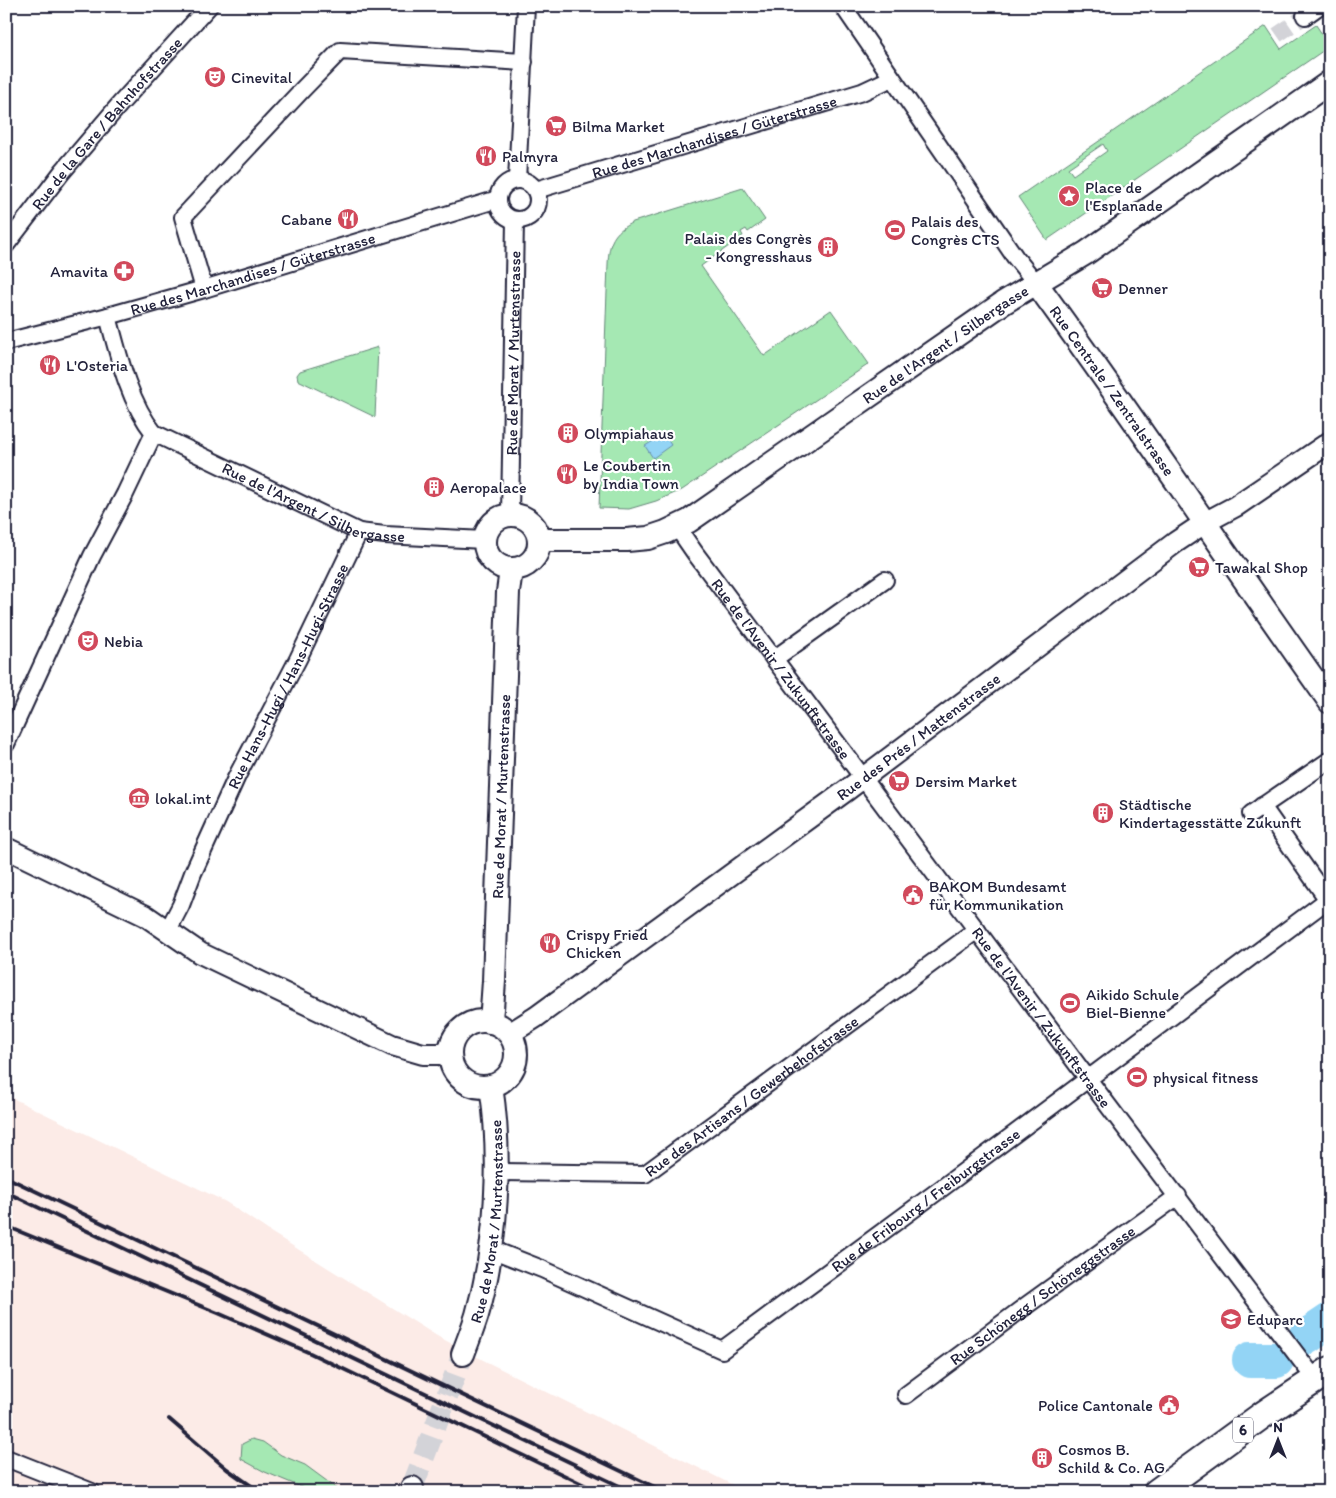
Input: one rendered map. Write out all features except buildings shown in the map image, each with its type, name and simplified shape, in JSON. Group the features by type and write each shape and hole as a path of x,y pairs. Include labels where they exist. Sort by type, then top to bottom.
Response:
{"main road":[{"name":"Rue de l'Argent / Silbergasse","path":"539,540 627,540 648,538 678,527 1003,303 1086,252 1330,82"},
{"name":"Rue Centrale / Zentralstrasse","path":"1036,283 1206,522 1330,702"},
{"path":"510,515 517,515 530,521 538,533 539,540 538,550 528,565 520,569 511,570 494,564 488,557 484,540 490,526 502,516 510,515"},
{"name":"Rue de Morat / Murtenstrasse","path":"490,1022 494,982 508,592 511,570"},
{"path":"475,1022 490,1022 500,1026 509,1034 516,1049 514,1065 505,1079 491,1086 476,1086 462,1080 453,1069 450,1054 453,1040 462,1028 475,1022"},
{"name":"Rue de Morat / Murtenstrasse","path":"463,1354 486,1282 491,1249 497,1129 491,1086"},
{"name":"6","path":"1157,1492 1322,1374"}],"street":[{"name":"Rue de la Gare / Bahnhofstrasse","path":"6,245 62,172 120,104 209,6"},
{"path":"517,180 526,6"},
{"name":"Rue Centrale / Zentralstrasse","path":"843,6 1010,249 1036,283"},
{"path":"1305,16 1319,6"},
{"path":"204,289 183,218 340,51 524,62"},
{"name":"Rue des Marchandises / Güterstrasse","path":"536,190 862,92 892,78"},
{"path":"517,180 528,182 536,190 538,196 537,209 528,218 516,220 505,215 499,205 498,199 502,188 506,184 517,180"},
{"name":"Rue des Marchandises / Güterstrasse","path":"6,342 204,289 498,199"},
{"name":"Rue de Morat / Murtenstrasse","path":"510,515 516,220"},
{"path":"6,744 92,556 125,494 154,433 143,419 130,386 108,316"},
{"name":"Rue de l'Argent / Silbergasse","path":"154,433 359,532 484,540"},
{"name":"Rue des Prés / Mattenstrasse","path":"509,1034 536,1017 864,778 1176,542 1206,522 1236,506 1330,442"},
{"name":"Rue de l'Avenir / Zukunftstrasse","path":"678,527 695,553 774,659 1284,1338 1322,1374"},
{"name":"Rue Hans-Hugi / Hans-Hugi-Strasse","path":"168,930 238,776 298,659 359,532"},
{"path":"774,659 885,580"},
{"path":"1329,899 1256,810 1330,760"},
{"path":"6,848 146,916 200,952 392,1045 423,1054 450,1054"},
{"name":"Rue de Fribourg / Freiburgstrasse","path":"491,1249 542,1269 722,1350 1329,899"},
{"name":"Rue des Artisans / Gewerbehofstrasse","path":"496,1172 645,1174 977,930"},
{"name":"Rue Schönegg / Schöneggstrasse","path":"906,1395 1178,1196"},
{"path":"6,1458 92,1492"}],"shaded area":[{"path":"6,1095 226,1202 272,1233 437,1336 747,1492 415,1492 390,1483 386,1492 6,1492"}],"green space":[{"path":"1316,25 1330,46 1047,240 1018,197 1266,26 1281,49","holes":["1103,144 1107,151 1073,175 1068,168"]},
{"path":"743,188 765,220 748,232 746,229 741,232 743,236 701,266 764,356 831,310 869,364 682,490 656,501 629,509 599,508 608,264 613,238 633,222"},
{"path":"378,347 375,417 298,380 297,375 300,371"},
{"path":"252,1439 263,1442 281,1455 305,1465 339,1490 337,1492 313,1492 265,1472 241,1459 242,1444"}],"water":[{"path":"664,434 671,445 653,458 645,446"}],"waterway":[{"path":"1306,1337 1330,1321"},
{"path":"1250,1360 1276,1360"}],"tunnel":[{"path":"1277,35 1305,16"},
{"path":"412,1488 463,1354"}],"railway":[{"path":"6,1177 665,1492"},
{"path":"6,1192 632,1492"},
{"path":"6,1226 310,1353 599,1492"},
{"path":"169,1419 227,1469 260,1492"}],"place":[{"name":"Cinevital","path":"215,77"},
{"name":"Bilma Market","path":"556,126"},
{"name":"Palmyra","path":"486,156"},
{"name":"Place de l'Esplanade","path":"1069,196"},
{"name":"Cabane","path":"348,219"},
{"name":"Palais des Congrès CTS","path":"895,230"},
{"name":"Palais des Congrès - Kongresshaus","path":"828,247"},
{"name":"Amavita","path":"124,271"},
{"name":"Denner","path":"1102,288"},
{"name":"L'Osteria","path":"50,365"},
{"name":"Olympiahaus","path":"568,433"},
{"name":"Le Coubertin by India Town","path":"567,474"},
{"name":"Aeropalace","path":"434,487"},
{"name":"Tawakal Shop","path":"1199,567"},
{"name":"Nebia","path":"88,641"},
{"name":"Dersim Market","path":"899,781"},
{"name":"lokal.int","path":"139,798"},
{"name":"Städtische Kindertagesstätte Zukunft","path":"1103,813"},
{"name":"BAKOM Bundesamt für Kommunikation","path":"913,895"},
{"name":"Crispy Fried Chicken","path":"550,943"},
{"name":"Aikido Schule Biel-Bienne","path":"1070,1003"},
{"name":"physical fitness","path":"1137,1077"},
{"name":"Eduparc","path":"1231,1319"},
{"name":"Police Cantonale","path":"1169,1405"},
{"name":"Cosmos B. Schild & Co. AG","path":"1042,1458"}]}
